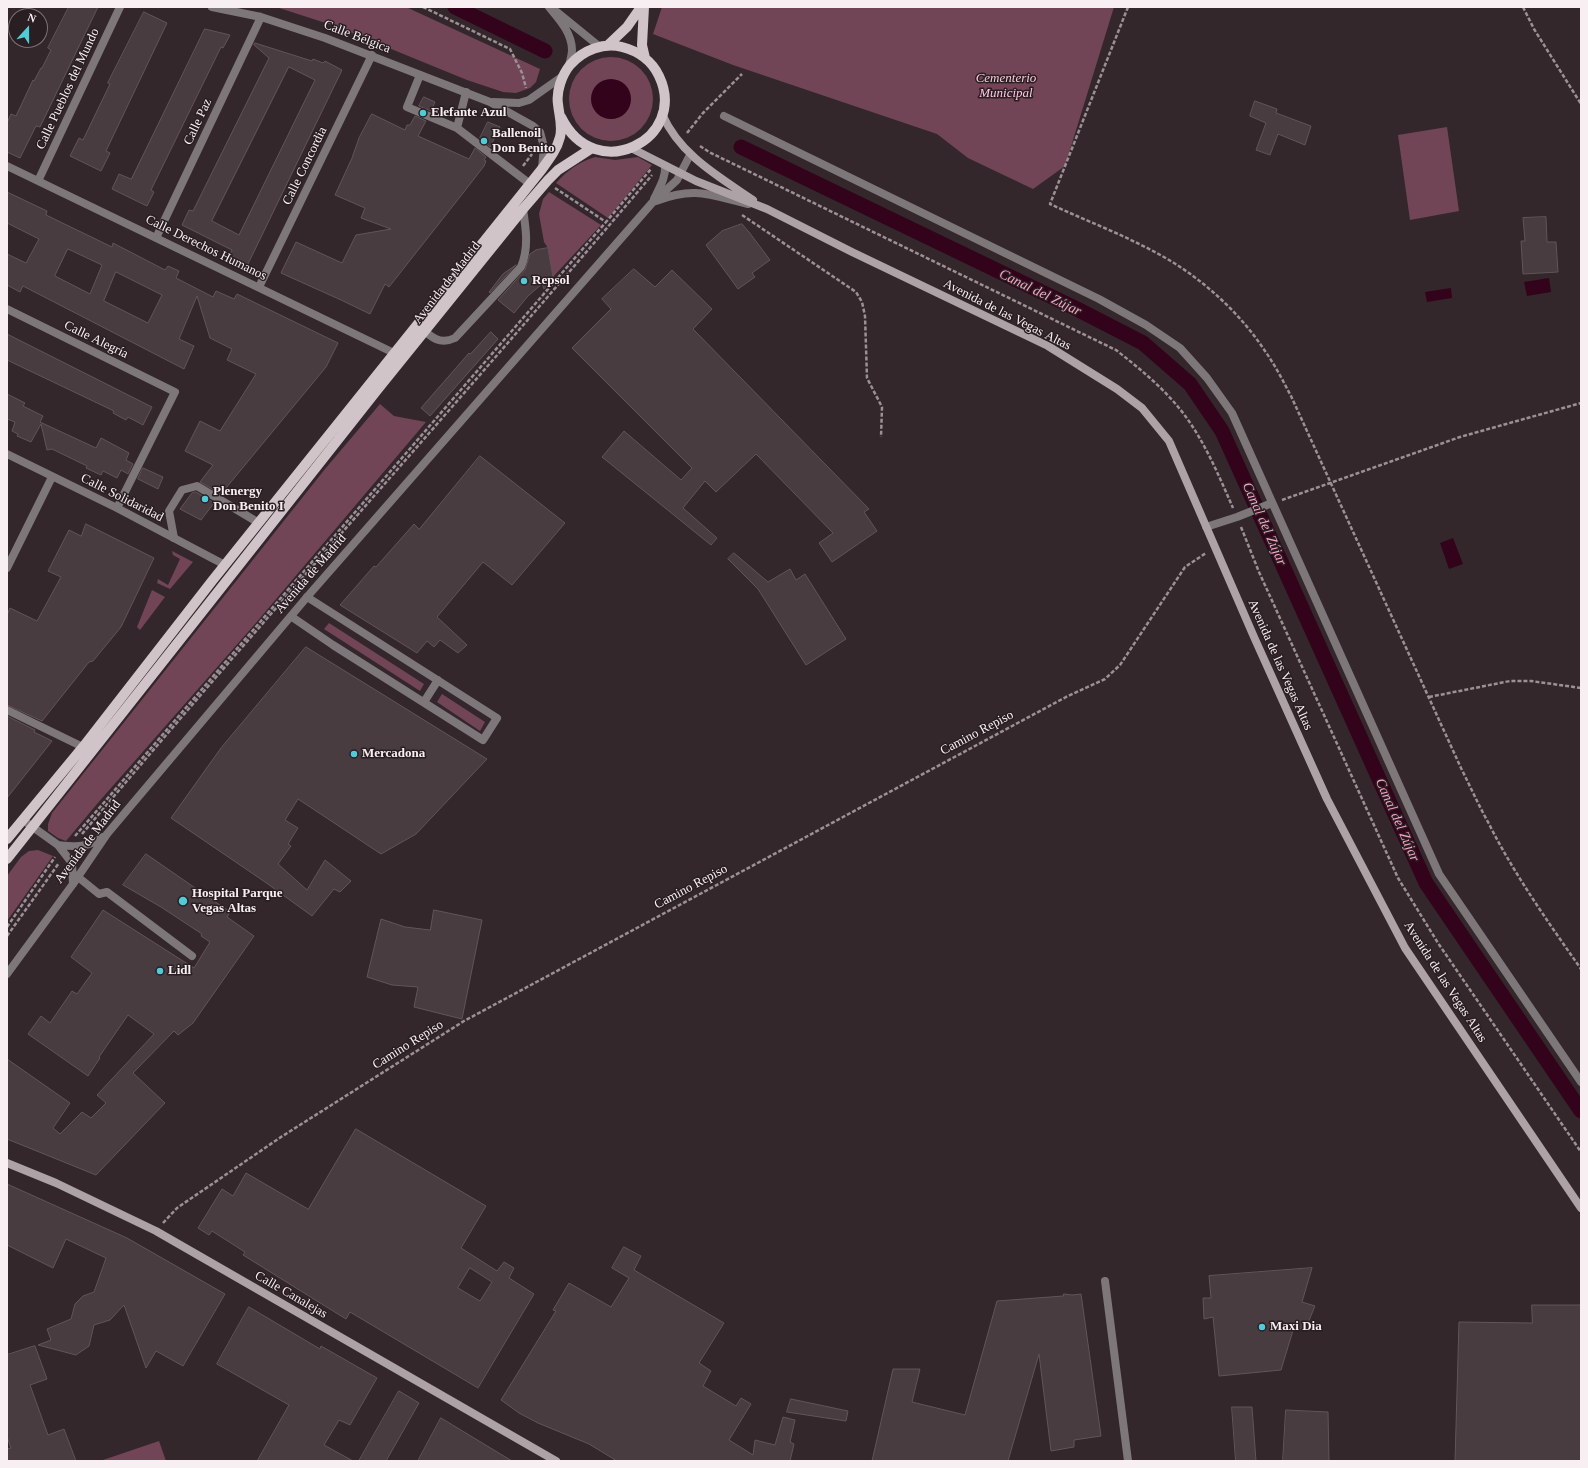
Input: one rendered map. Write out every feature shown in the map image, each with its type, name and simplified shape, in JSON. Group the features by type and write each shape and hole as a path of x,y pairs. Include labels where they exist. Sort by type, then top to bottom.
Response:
{"main road":[{"path":"604,46 621,46 634,50 645,58 655,69 662,83 664,99 662,114 650,135 642,143 631,148 612,152 592,148 573,136 561,117 558,103 559,89 563,76 569,66 583,54 604,46 628,27 641,7"},
{"path":"644,7 642,45 645,58"},
{"name":"Avenida de Madrid","path":"7,859 33,827 87,750 225,565 554,152 560,136 561,117"},
{"name":"Avenida de Madrid","path":"7,839 87,750 523,209 558,170 592,148"}],"street":[{"name":"Calle Pueblos del Mundo","path":"38,181 120,7"},
{"name":"Calle Bélgica","path":"212,7 261,17 326,38 490,102"},
{"path":"551,7 604,46"},
{"path":"551,7 566,30 570,40 572,50 569,66"},
{"name":"Calle Paz","path":"156,238 261,17"},
{"name":"Calle Concordia","path":"259,287 372,55"},
{"path":"420,74 408,107 457,128 536,176 544,146 540,132 533,126 490,102"},
{"path":"490,102 519,103 529,100 563,76"},
{"path":"457,128 466,92"},
{"path":"662,114 668,128 690,155 710,171 768,209"},
{"path":"724,116 1099,299 1146,325 1180,348 1207,378 1232,413 1439,874 1581,1082"},
{"path":"631,148 681,174 768,209"},
{"path":"652,203 677,180 690,155"},
{"path":"652,203 664,176 661,164"},
{"name":"Calle Derechos Humanos","path":"7,166 394,353"},
{"path":"652,203 673,195 691,192 707,193 768,209"},
{"name":"Avenida de Madrid","path":"7,974 107,834 292,617 307,597 652,203"},
{"path":"417,324 425,332 436,339 446,342 455,338 521,267 525,258 526,247 526,229 523,209"},
{"name":"Avenida de las Vegas Altas","path":"768,209 852,252 1048,346 1117,389 1142,408 1169,441 1327,799 1406,948 1581,1208"},
{"name":"Calle Alegría","path":"7,309 175,392 117,508"},
{"name":"Calle Solidaridad","path":"7,454 117,508 225,565"},
{"path":"7,568 52,477"},
{"path":"174,538 169,511 182,490 197,486 258,523"},
{"path":"1206,527 1241,516 1272,503"},
{"path":"292,617 333,645 483,740 497,718 307,597"},
{"path":"424,702 438,680"},
{"path":"7,710 87,750"},
{"path":"23,820 64,848 72,864 75,880 99,894 107,892 192,956"},
{"path":"64,848 80,847 90,844 107,834"},
{"name":"Calle Canalejas","path":"7,1162 56,1183 156,1230 556,1461"},
{"path":"1105,1281 1128,1461"}],"path":[{"path":"422,7 510,49 522,73 529,100"},
{"path":"1128,7 1050,204 1124,237 1174,263 1211,290 1241,320 1266,351 1291,396 1332,482 1429,697 1488,823 1549,923 1581,969"},
{"path":"1523,7 1534,29 1581,104"},
{"path":"686,134 703,113 742,74"},
{"path":"677,140 683,132 690,137"},
{"path":"536,176 523,166 543,140"},
{"path":"698,144 709,152 1116,350 1155,382 1180,409 1212,462 1241,516 1259,572 1398,878 1438,944 1581,1152"},
{"path":"7,936 64,848 528,314 606,222 661,164"},
{"path":"7,927 54,859 489,365 661,164"},
{"path":"546,182 606,222"},
{"path":"732,200 738,212 856,292 862,302 865,316 867,378 882,407 881,437"},
{"path":"1272,503 1460,437 1581,403"},
{"name":"Camino Repiso","path":"156,1230 177,1208 268,1146 464,1021 1059,700 1105,679 1120,665 1185,567 1195,559 1215,548"},
{"path":"1429,697 1510,681 1531,680 1581,688"}],"green space":[{"path":"276,7 406,7 540,69 536,82 530,88 516,93 503,92 467,80 335,26"},
{"name":"Cementerio Municipal","path":"662,7 1114,7 1065,166 1033,189 968,158 937,134 733,65 653,34"},
{"path":"611,57 627,60 641,69 650,83 653,99 650,115 641,129 627,138 611,141 595,138 581,129 572,115 569,99 572,83 581,69 595,60"},
{"path":"1447,127 1459,211 1410,220 1398,135"},
{"path":"595,157 615,160 638,157 652,165 608,218 556,183 573,167"},
{"path":"549,192 601,225 553,277 548,248 544,242 539,214 543,199"},
{"path":"380,404 394,416 426,422 255,624 66,841 58,838 48,831 48,824 52,813 325,469"},
{"path":"172,551 193,562 170,589 157,583 158,579 168,585 180,559 173,555"},
{"path":"152,590 165,597 140,630 137,627"},
{"path":"329,623 424,684 420,691 324,629"},
{"path":"442,694 485,722 480,731 437,702"},
{"path":"38,850 53,856 7,921 7,876 21,857 29,851"},
{"path":"159,1441 166,1461 100,1461"}],"shaded area":[{"path":"607,79 615,79 622,82 628,88 631,99 628,110 622,116 615,119 607,119 600,116 594,110 591,103 591,95 594,88 600,82"},
{"path":"1549,278 1551,292 1527,296 1524,282"},
{"path":"1451,288 1452,298 1427,302 1425,292"},
{"path":"1453,538 1463,564 1449,569 1440,543"}],"building":[{"path":"69,7 98,7 40,127 36,126 20,158 7,152 7,123 11,114 16,116 33,80 34,81 42,68 51,50 48,48"},
{"path":"144,12 167,23 106,151 110,153 101,171 70,156 79,138 83,140 110,84 108,83"},
{"path":"205,29 230,35 223,48 221,47 151,190 154,192 147,206 112,189 119,174 131,179"},
{"path":"255,43 312,61 313,59 323,63 325,61 342,70 247,266 229,257 232,250 182,225 189,210 193,211 269,58 254,45","holes":["289,67 315,80 239,235 212,221"]},
{"path":"424,97 435,102 431,111 419,106"},
{"path":"1255,101 1277,109 1276,113 1311,126 1305,145 1278,134 1270,155 1256,150 1266,123 1250,116"},
{"path":"372,114 405,130 407,125 410,125 415,116 426,121 418,136 469,159 475,148 486,157 484,160 486,161 484,166 389,287 385,284 370,314 281,273 296,242 342,263 356,235 391,229 361,218 365,208 335,195 352,158 359,138"},
{"path":"488,122 500,127 490,147 480,138"},
{"path":"7,192 47,211 46,215 112,247 113,243 165,270 168,266 179,271 176,278 213,297 216,291 234,299 237,294 338,343 326,367 221,494 200,482 213,465 185,451 200,421 220,431 256,374 227,360 232,349 210,338 197,296 179,339 194,346 184,369 23,286 20,292 7,285 7,254 26,263 39,239 7,223","holes":["68,249 102,265 90,294 55,276","116,272 162,295 148,323 104,301"]},
{"path":"1546,217 1547,242 1556,242 1558,272 1523,274 1521,241 1525,241 1523,218"},
{"path":"742,224 770,260 752,273 755,277 738,289 706,245 722,231"},
{"name":"Repsol","path":"548,248 553,277 544,289 542,284 528,296 514,313 498,300 525,270 530,254 536,250"},
{"path":"516,265 490,293 489,292 503,274"},
{"path":"634,269 655,287 672,270 712,309 693,329 869,509 864,512 877,531 832,562 819,543 833,533 756,454 716,492 705,481 683,508 717,538 711,545 602,457 624,431 681,480 692,468 572,348 611,309 602,299"},
{"path":"491,332 498,339 430,416 421,408 469,353 470,354"},
{"path":"7,334 152,407 143,425 128,417 126,420 113,413 114,411 7,360"},
{"path":"7,394 25,403 23,406 43,416 40,422 96,448 101,438 129,453 126,460 133,464 128,474 121,470 117,478 103,471 101,475 86,468 87,466 52,449 47,450 41,424 31,442 17,436 18,434 12,431 15,422 7,419"},
{"path":"480,456 565,523 512,585 483,562 437,617 467,645 458,653 440,640 434,647 427,641 417,653 340,605 374,566 376,567 414,524 419,529"},
{"path":"143,468 163,477 158,489 138,479"},
{"path":"196,492 214,503 201,520 180,509 192,493"},
{"path":"86,524 154,558 121,627 93,661 89,662 42,721 7,705 7,615 10,608 37,621 61,577 48,571 69,530 81,536"},
{"path":"734,553 768,582 790,569 796,580 805,574 846,639 806,665 758,589 728,559"},
{"name":"Mercadona","path":"306,647 487,759 416,834 381,854 298,799 285,820 298,828 288,844 291,846 278,864 307,890 325,860 351,881 340,892 334,889 312,916 171,818 221,748"},
{"path":"7,716 35,730 34,732 52,741 7,798"},
{"path":"146,854 230,912 227,917 254,936 193,1023 178,1035 174,1031 133,1073 165,1103 96,1175 7,1139 7,1059 70,1103 53,1128 60,1134 82,1112 91,1118 106,1103 97,1095 154,1034 128,1015 99,1057 100,1058 88,1076 28,1034 41,1016 50,1023 72,991 77,994 92,973 71,957 103,910 194,968 210,942 201,936 202,934 161,907 123,885"},
{"path":"434,910 482,920 462,1019 414,1007 418,987 392,985 367,977 381,919 405,927 430,930"},
{"path":"356,1129 486,1206 461,1248 497,1271 504,1262 514,1268 509,1278 534,1294 478,1388 350,1312 346,1319 243,1255 245,1252 212,1231 209,1235 198,1228 222,1189 233,1196 246,1173 308,1209","holes":["470,1268 492,1282 480,1301 458,1288"]},
{"path":"7,1184 127,1238 225,1294 183,1366 156,1351 146,1368 124,1305 110,1320 94,1325 89,1346 76,1355 38,1345 51,1340 47,1329 71,1319 75,1304 83,1296 94,1292 106,1258 66,1239 53,1268 7,1245"},
{"path":"624,1247 641,1256 634,1270 724,1323 699,1363 711,1371 703,1386 736,1406 741,1398 751,1404 729,1440 753,1455 755,1440 775,1445 783,1417 795,1420 790,1442 794,1444 790,1461 617,1461 589,1444 538,1423 519,1413 501,1400 556,1311 553,1310 569,1283 611,1307 629,1278 612,1268"},
{"path":"1312,1268 1302,1302 1315,1306 1305,1330 1294,1327 1281,1370 1219,1376 1213,1317 1204,1319 1203,1298 1211,1298 1209,1276"},
{"path":"1064,1294 1081,1294 1101,1436 1074,1440 1074,1447 1051,1451 1039,1354 1008,1461 872,1461 893,1369 920,1369 912,1402 965,1415 997,1301 1063,1296"},
{"path":"1532,1305 1581,1305 1581,1461 1455,1461 1459,1322 1532,1323"},
{"path":"249,1307 320,1349 321,1346 377,1378 350,1425 339,1420 324,1445 353,1461 257,1461 289,1405 217,1364"},
{"path":"35,1346 47,1379 30,1385 48,1435 64,1429 76,1461 7,1461 7,1449 11,1448 7,1437 7,1355"},
{"path":"399,1391 419,1403 386,1461 359,1461"},
{"path":"791,1399 848,1411 846,1421 787,1412"},
{"path":"1232,1407 1252,1407 1256,1461 1236,1461"},
{"path":"1286,1410 1328,1412 1329,1461 1283,1461"},
{"path":"441,1418 512,1461 418,1461"}],"waterway":[{"name":"Canal del Zújar","path":"455,7 545,51"},
{"name":"Canal del Zújar","path":"741,147 1077,309 1143,343 1190,384 1222,431 1426,883 1581,1111"}],"place":[{"name":"Elefante Azul","path":"423,113"},
{"name":"Ballenoil Don Benito","path":"484,141"},
{"name":"Repsol","path":"524,281"},
{"name":"Plenergy Don Benito I","path":"205,499"},
{"name":"Mercadona","path":"354,754"},
{"name":"Hospital Parque Vegas Altas","path":"183,901"},
{"name":"Lidl","path":"160,971"},
{"name":"Maxi Dia","path":"1262,1327"}]}
